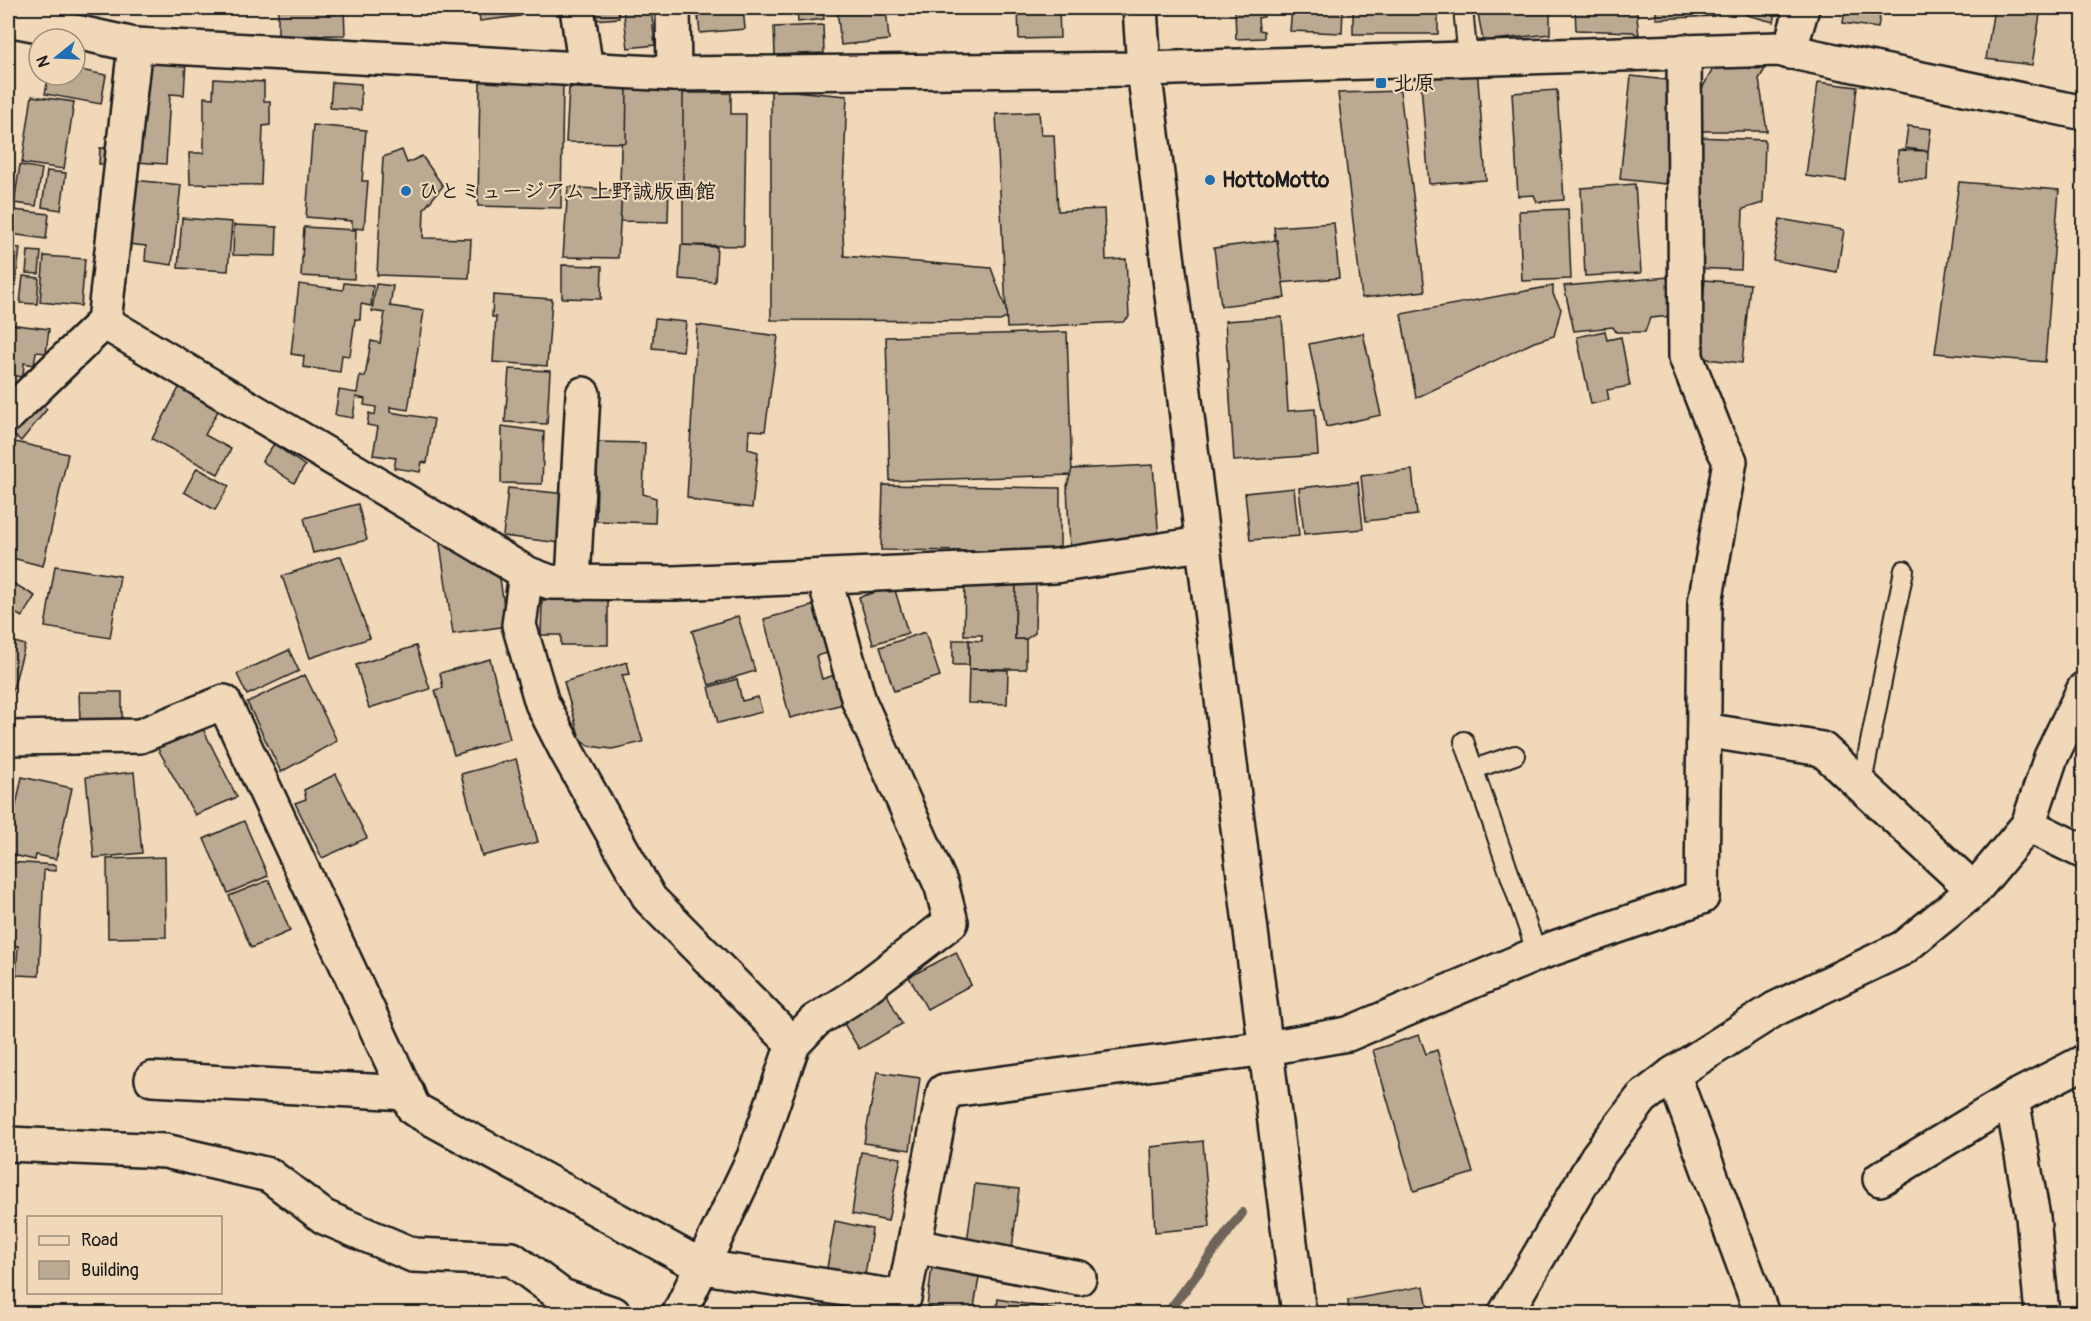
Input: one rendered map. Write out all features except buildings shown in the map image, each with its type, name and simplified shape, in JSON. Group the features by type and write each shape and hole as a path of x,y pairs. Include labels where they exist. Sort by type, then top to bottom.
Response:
{"street":[{"path":"577,8 586,69"},
{"path":"673,8 674,74"},
{"path":"1140,8 1144,69 1201,544 1267,1048 1299,1314"},
{"path":"1790,52 1802,8"},
{"path":"8,19 86,21 135,45 674,74 1144,69 1778,49 2084,113"},
{"path":"8,415 104,322 135,45"},
{"path":"8,738 140,736 224,702 414,1109 703,1267 904,1298 944,1091 1267,1048 1348,1034 1537,954 1702,897 1705,603 1730,461 1718,438 1686,357 1684,51"},
{"path":"104,322 526,573 550,582 674,583 1055,566 1201,544"},
{"path":"573,581 583,394"},
{"path":"526,573 519,625 542,704 621,848 650,899 793,1044"},
{"path":"679,1314 754,1157 793,1044 815,1021 853,997 951,922 942,887 859,700 824,577"},
{"path":"1505,1314 1597,1157 1642,1098 1674,1074 1775,1009 1903,948 1974,890 2028,825 2051,757 2084,689"},
{"path":"1704,730 1822,749 1974,890"},
{"path":"2028,825 2084,852"},
{"path":"1880,1179 2012,1099 2084,1062"},
{"path":"1674,1074 1762,1314"},
{"path":"152,1079 407,1093"},
{"path":"2012,1099 2033,1217 2042,1314"},
{"path":"8,1144 165,1151 269,1175 324,1217 413,1255 512,1259 562,1296 614,1314"},
{"path":"914,1246 1079,1278"}],"lane":[{"path":"1463,8 1468,60"},
{"path":"1862,788 1904,570"},
{"path":"1464,741 1537,954"},
{"path":"1474,770 1515,755"}],"waterway":[{"path":"1167,1314 1242,1213"}],"place":[{"name":"北原","path":"1381,83"},
{"name":"HottoMotto","path":"1210,180"},
{"name":"ひとミュージアム 上野誠版画館","path":"406,191"}]}
